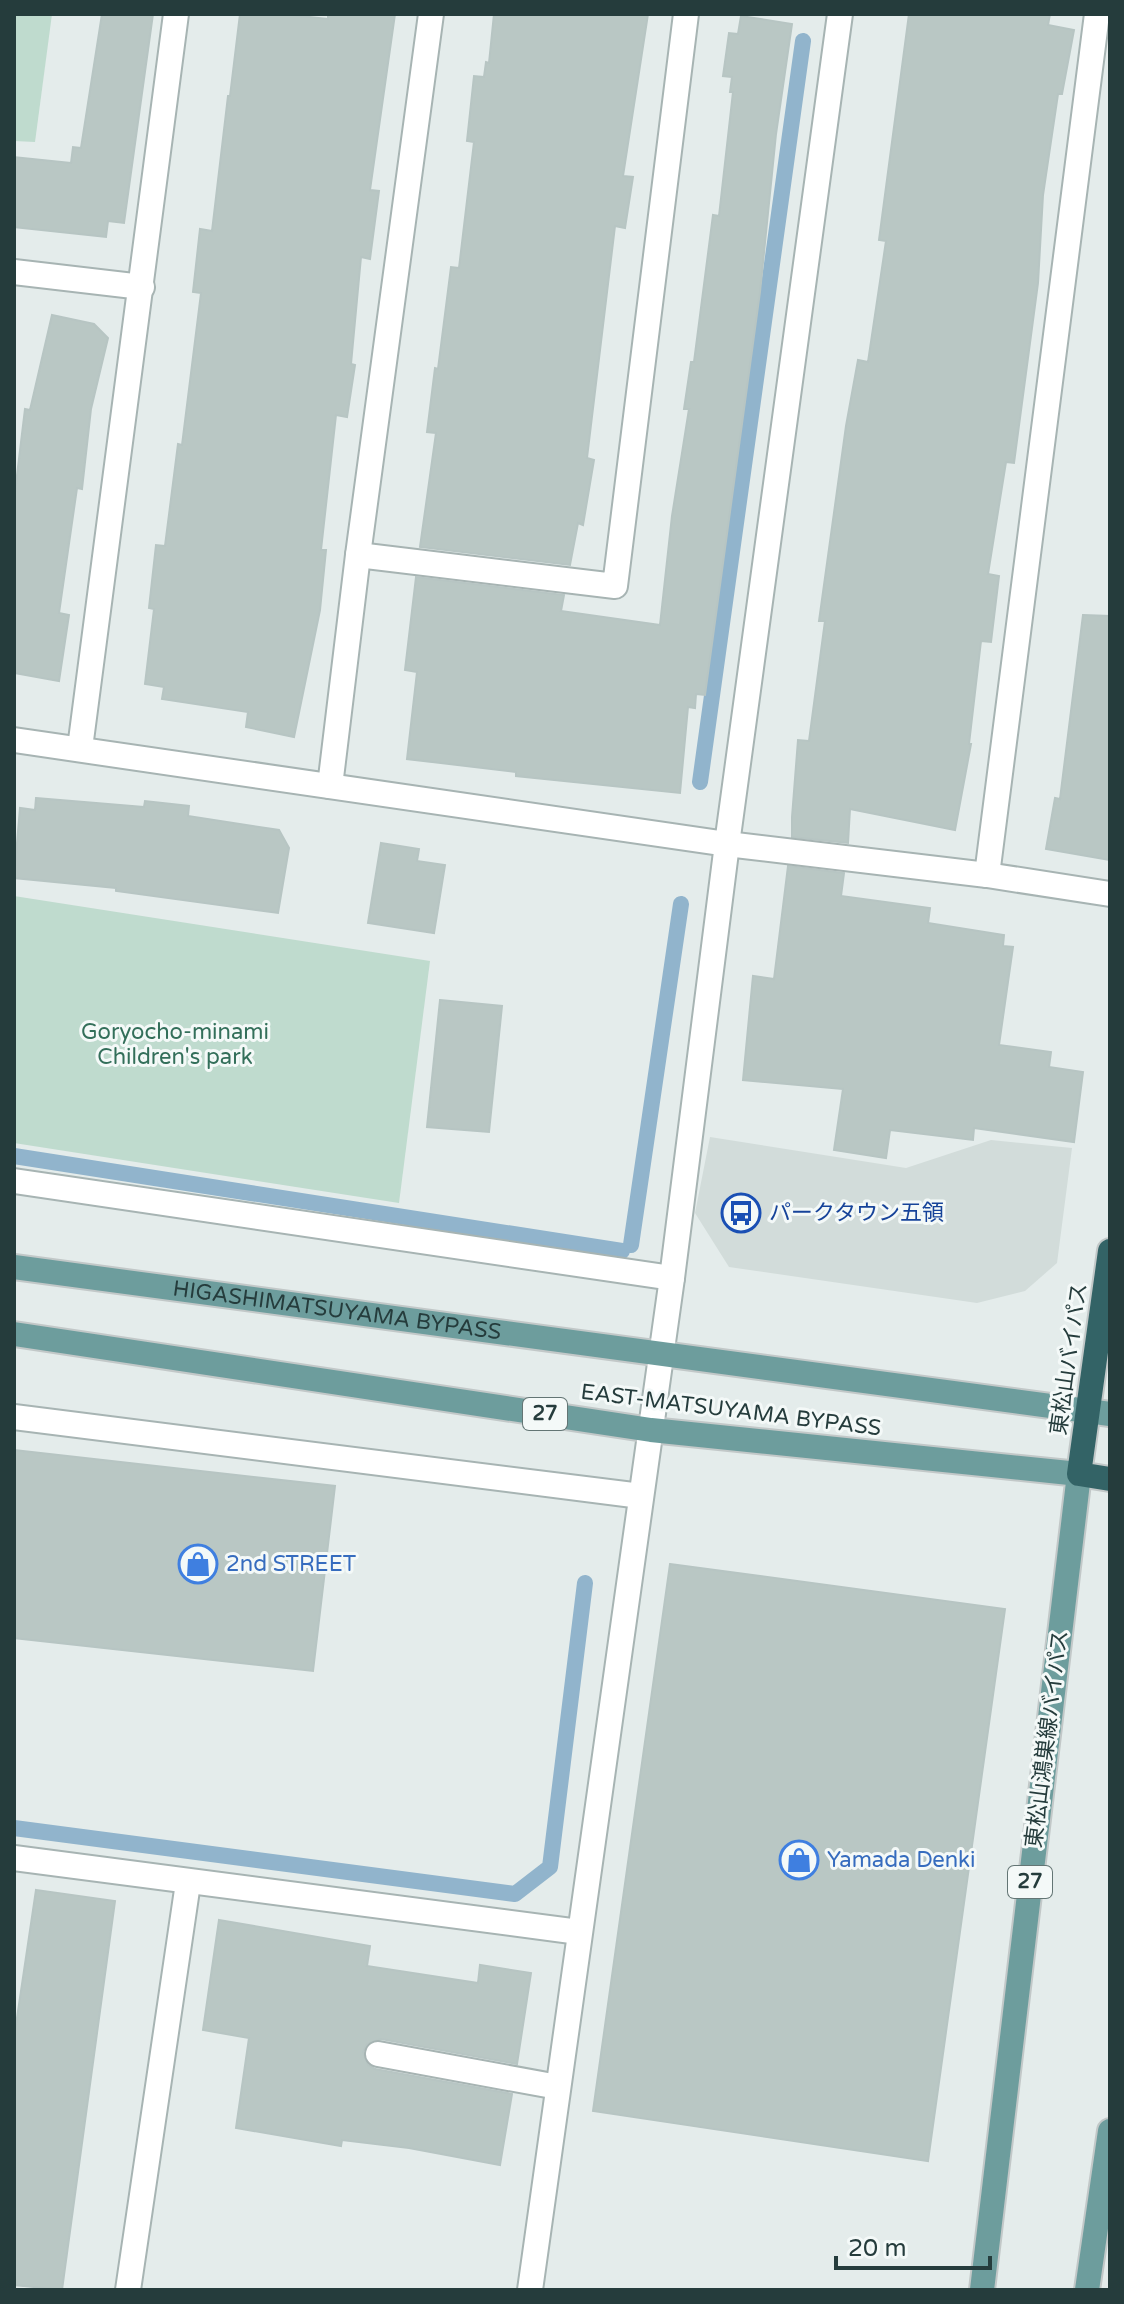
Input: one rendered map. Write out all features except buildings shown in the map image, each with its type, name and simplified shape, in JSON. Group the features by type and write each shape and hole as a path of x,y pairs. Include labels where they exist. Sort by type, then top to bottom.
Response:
{"highway":[{"name":"東松山バイパス","path":"1079,1474 1098,1413 1110,1251"},
{"name":"EAST-MATSUYAMA BYPASS","path":"1079,1474 1110,1479"}],"main road":[{"name":"HIGASHIMATSUYAMA BYPASS","path":"14,1267 662,1354"},
{"name":"EAST-MATSUYAMA BYPASS","path":"14,1334 651,1430 1079,1474"},
{"name":"EAST-MATSUYAMA BYPASS","path":"662,1354 1098,1413"},
{"name":"東松山鴻巣線バイパス","path":"982,2290 1079,1474"},
{"path":"1087,2290 1110,2131"}],"street":[{"path":"80,748 176,14"},
{"path":"330,786 431,14"},
{"path":"358,555 615,586 686,14"},
{"path":"530,2290 662,1354 727,844 840,14"},
{"path":"987,875 1097,14"},
{"path":"14,272 142,287"},
{"path":"14,740 727,844 987,875 1110,894"},
{"path":"14,1181 672,1278"},
{"path":"14,1417 641,1496"},
{"path":"14,1858 579,1932"},
{"path":"128,2290 188,1883"},
{"path":"378,2054 558,2087"}],"shaded area":[{"path":"710,1137 906,1168 991,1140 1072,1148 1057,1263 1025,1291 977,1303 729,1267 695,1213"}],"green space":[{"path":"14,14 52,14 35,142 14,141"},
{"name":"Goryocho-minami Children's park","path":"14,896 430,961 399,1203 14,1143"}],"waterway":[{"path":"700,782 803,41"},
{"path":"631,1245 681,904"},
{"path":"14,1156 622,1251"},
{"path":"14,1828 515,1894 550,1867 585,1583"}],"place":[{"name":"パークタウン五領","path":"741,1213"},
{"name":"2nd STREET","path":"198,1564"},
{"name":"Yamada Denki","path":"799,1860"}]}
